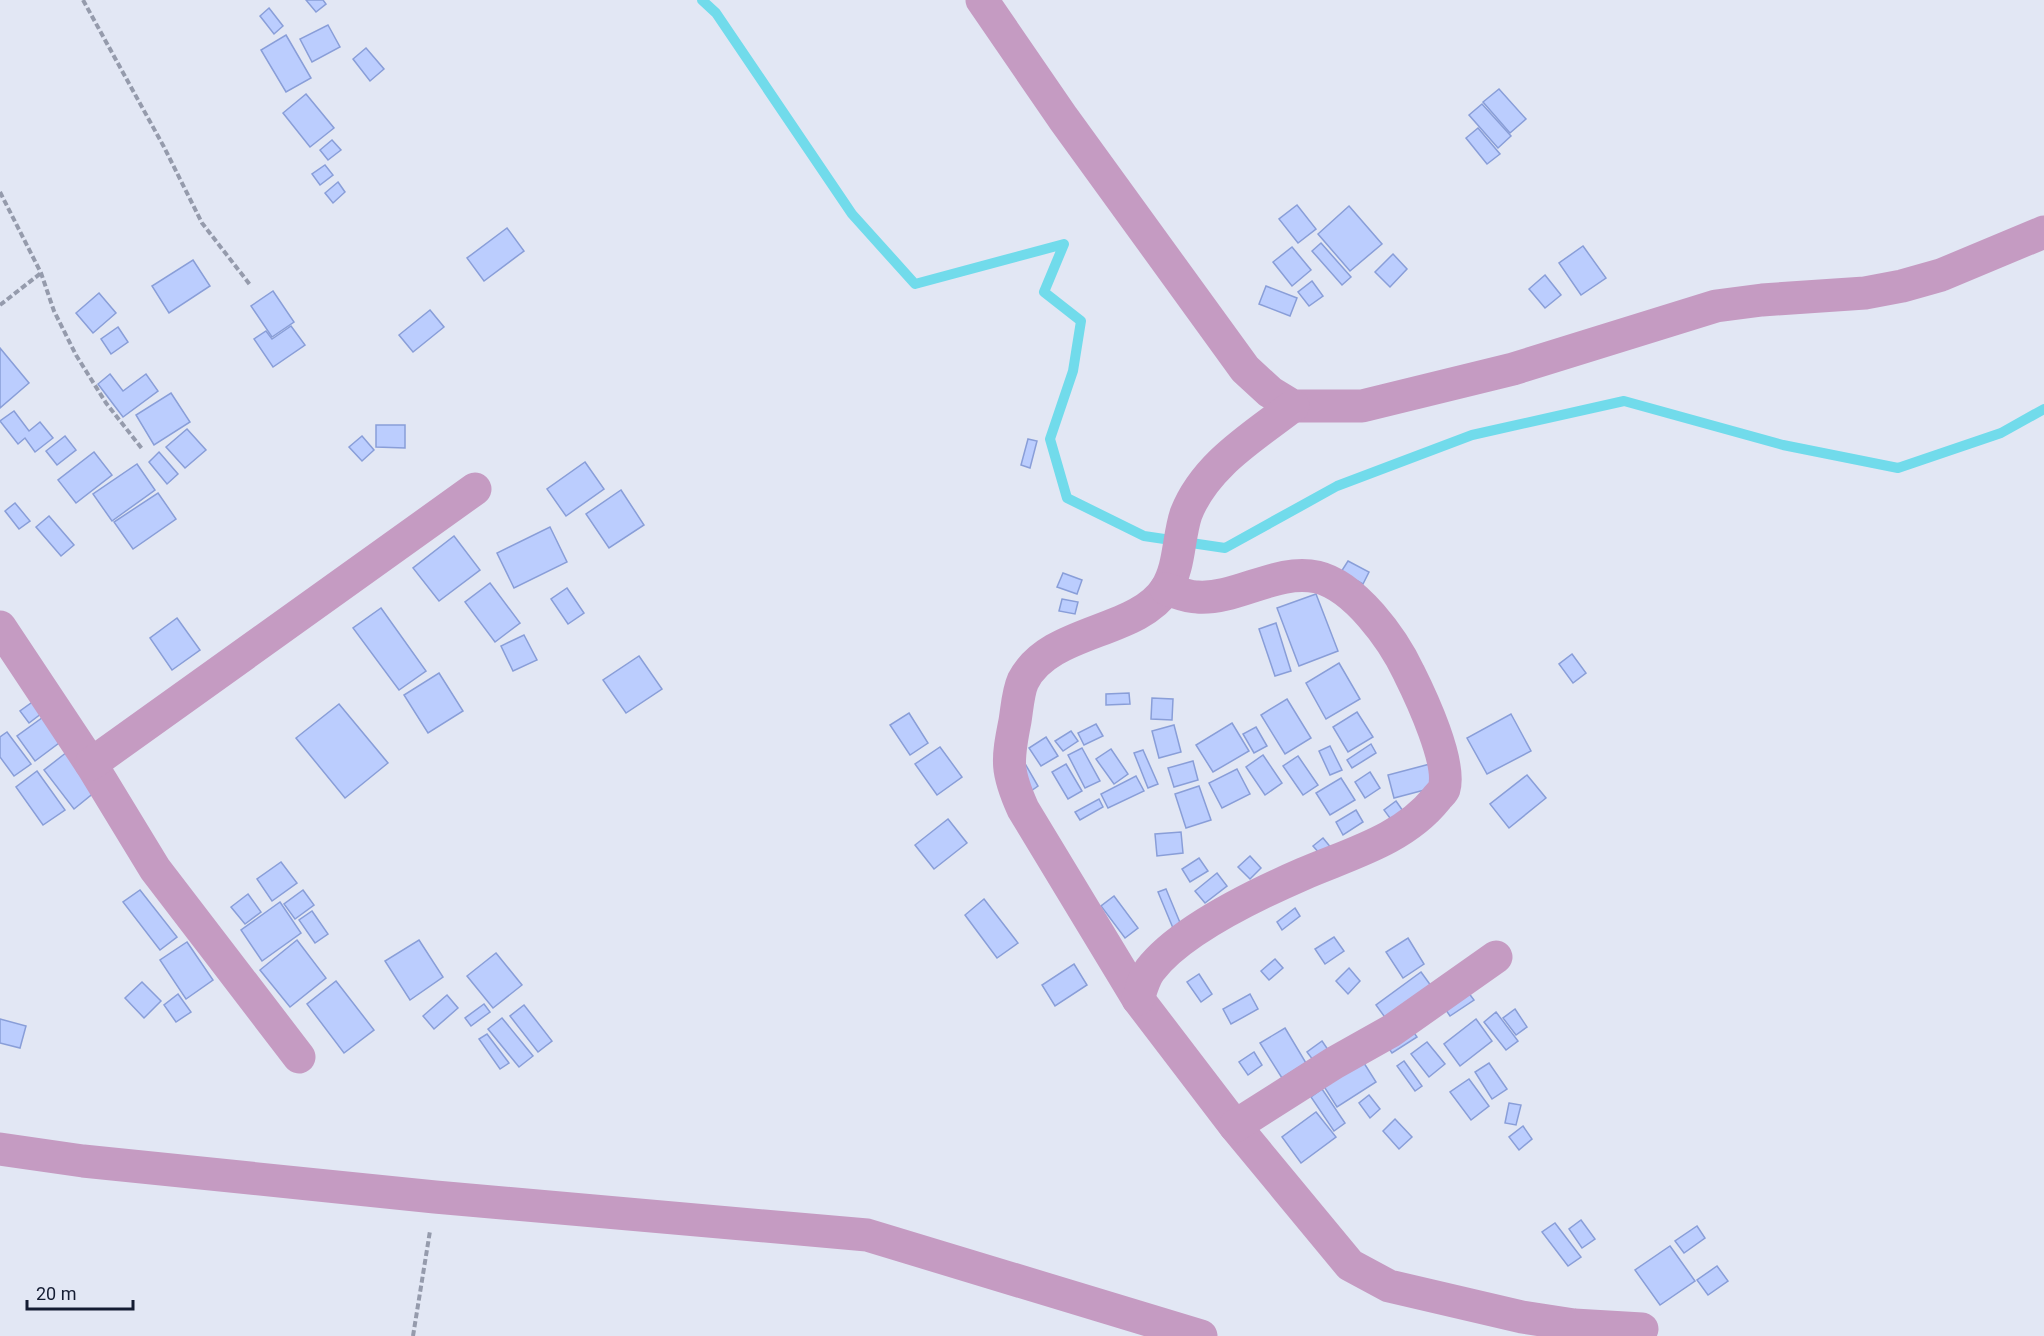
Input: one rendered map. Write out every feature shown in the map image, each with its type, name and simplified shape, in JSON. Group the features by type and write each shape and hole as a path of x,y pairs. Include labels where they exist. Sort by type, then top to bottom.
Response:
{"street":[{"path":"982,0 1063,118 1245,369 1270,392 1293,406 1362,406 1513,369 1716,306 1761,300 1865,293 1902,286 1941,275 2044,232"},
{"path":"1293,406 1205,478 1186,514 1170,579 1151,604 1132,615 1059,647 1042,658 1023,681 1007,758 1011,783 1023,808 1138,999 1235,1126 1350,1265 1389,1286 1522,1317 1574,1325 1642,1329"},
{"path":"91,764 476,489"},
{"path":"1138,999 1148,973 1162,955 1206,924 1301,875 1394,834 1424,814 1444,789 1445,764 1399,652 1381,626 1337,585 1317,577 1296,575 1219,595 1196,597 1170,579"},
{"path":"0,627 91,764 155,869 300,1057"},
{"path":"1235,1126 1334,1063 1391,1031 1496,957"},
{"path":"0,1149 83,1161 435,1197 867,1235 1201,1336"}],"path":[{"path":"83,0 164,147 202,223 251,286"},
{"path":"0,192 41,273 54,311 76,355 106,403 143,450"},
{"path":"0,305 41,273"},
{"path":"413,1336 435,1197"}],"building":[{"path":"306,0 323,0 326,4 316,12"},
{"path":"269,8 283,26 274,34 260,16"},
{"path":"328,25 340,47 312,62 300,39"},
{"path":"286,35 311,78 286,92 261,50"},
{"path":"366,48 384,69 370,81 353,59"},
{"path":"1499,89 1526,119 1510,133 1483,102"},
{"path":"306,94 334,128 310,147 283,113"},
{"path":"1482,104 1511,136 1498,148 1469,115"},
{"path":"1478,128 1500,154 1487,164 1466,138"},
{"path":"332,140 341,150 328,160 320,150"},
{"path":"325,165 333,175 320,185 312,174"},
{"path":"338,182 345,192 333,203 325,193"},
{"path":"1297,205 1316,229 1298,243 1279,219"},
{"path":"1349,206 1382,244 1350,271 1318,234"},
{"path":"507,228 524,251 484,281 467,258"},
{"path":"1321,243 1351,277 1342,285 1312,251"},
{"path":"1583,246 1606,278 1581,295 1559,263"},
{"path":"1292,247 1311,270 1292,286 1273,262"},
{"path":"1393,254 1407,269 1390,287 1375,272"},
{"path":"193,260 210,286 169,313 152,286"},
{"path":"1545,275 1561,295 1545,308 1529,289"},
{"path":"1312,281 1323,296 1309,306 1298,292"},
{"path":"1266,286 1297,298 1290,316 1259,304"},
{"path":"273,291 294,322 272,337 251,306"},
{"path":"99,293 116,313 93,333 76,313"},
{"path":"430,310 444,327 413,352 399,335"},
{"path":"291,326 305,345 273,367 254,339 266,331 272,339"},
{"path":"118,327 128,342 111,354 101,339"},
{"path":"0,348 29,383 0,408"},
{"path":"110,374 123,391 146,374 158,391 123,417 98,384"},
{"path":"171,393 190,422 154,445 136,415"},
{"path":"14,411 29,431 40,422 53,438 35,452 25,438 18,444 0,421"},
{"path":"376,425 405,425 405,448 376,447"},
{"path":"187,429 206,450 185,468 166,447"},
{"path":"65,436 76,450 57,465 46,451"},
{"path":"362,436 374,450 362,461 349,447"},
{"path":"1028,439 1037,441 1030,468 1021,465"},
{"path":"94,452 112,475 76,503 58,480"},
{"path":"159,452 178,474 167,484 149,462"},
{"path":"585,462 604,489 566,516 547,489"},
{"path":"137,464 155,490 112,521 93,494"},
{"path":"621,490 644,525 609,548 586,514"},
{"path":"158,493 176,519 133,549 114,522"},
{"path":"15,503 30,521 19,529 5,511"},
{"path":"49,516 74,545 61,556 36,527"},
{"path":"550,527 567,562 514,588 497,553"},
{"path":"454,536 480,570 439,601 413,568"},
{"path":"1348,561 1369,572 1363,584 1341,572"},
{"path":"1063,573 1082,580 1077,594 1057,587"},
{"path":"490,583 520,623 495,642 465,602"},
{"path":"567,588 584,613 568,624 551,599"},
{"path":"1316,594 1338,651 1299,666 1277,608"},
{"path":"1062,599 1078,602 1075,614 1059,611"},
{"path":"381,608 426,671 399,690 353,628"},
{"path":"177,618 200,650 172,670 150,638"},
{"path":"1276,623 1291,671 1275,676 1259,629"},
{"path":"524,635 537,660 513,671 501,646"},
{"path":"1572,654 1586,673 1573,683 1559,664"},
{"path":"639,656 662,689 626,713 603,680"},
{"path":"1339,663 1360,699 1326,719 1306,683"},
{"path":"439,673 463,711 428,733 404,695"},
{"path":"1129,693 1130,704 1106,705 1106,694"},
{"path":"38,698 46,710 29,723 20,711"},
{"path":"1152,698 1173,699 1172,720 1151,719"},
{"path":"1287,699 1311,738 1285,754 1261,715"},
{"path":"339,704 388,763 345,798 296,738"},
{"path":"1357,712 1373,737 1348,752 1333,727"},
{"path":"909,713 928,743 910,755 890,725"},
{"path":"1511,714 1531,751 1487,774 1467,738"},
{"path":"46,715 63,740 35,761 17,736"},
{"path":"1232,723 1249,751 1213,772 1196,745"},
{"path":"1096,724 1103,736 1084,745 1078,733"},
{"path":"1174,725 1181,752 1159,758 1152,731"},
{"path":"1256,727 1267,746 1254,753 1243,734"},
{"path":"1071,731 1078,741 1063,751 1055,741"},
{"path":"7,732 31,764 14,776 0,757 0,737"},
{"path":"1046,737 1058,756 1041,766 1029,748"},
{"path":"1371,744 1376,753 1352,768 1347,760"},
{"path":"1330,746 1342,770 1330,775 1319,751"},
{"path":"940,747 962,777 937,795 915,764"},
{"path":"1082,748 1100,781 1085,788 1068,755"},
{"path":"1111,749 1128,774 1114,784 1096,759"},
{"path":"1143,750 1158,784 1148,788 1134,753"},
{"path":"67,752 96,791 74,809 44,770"},
{"path":"1020,755 1038,786 1028,793"},
{"path":"1263,755 1282,783 1265,795 1246,767"},
{"path":"1298,756 1318,785 1303,795 1283,766"},
{"path":"1193,761 1198,780 1174,787 1168,768"},
{"path":"1066,764 1082,791 1068,799 1052,772"},
{"path":"1430,764 1436,787 1394,798 1388,775"},
{"path":"1237,769 1250,794 1222,808 1209,783"},
{"path":"37,771 65,810 43,825 16,787"},
{"path":"1370,772 1380,788 1365,798 1355,782"},
{"path":"1527,775 1546,798 1509,828 1490,804"},
{"path":"1136,776 1144,791 1108,808 1101,794"},
{"path":"1341,778 1355,800 1330,815 1316,793"},
{"path":"1199,786 1211,820 1186,828 1175,794"},
{"path":"1099,799 1103,807 1080,820 1075,812"},
{"path":"1396,801 1410,821 1398,829 1384,810"},
{"path":"1356,810 1363,822 1343,835 1336,822"},
{"path":"948,819 967,843 934,869 915,845"},
{"path":"1181,832 1183,853 1157,856 1155,834"},
{"path":"1323,838 1337,855 1328,863 1313,846"},
{"path":"1250,856 1261,868 1250,879 1238,867"},
{"path":"1199,858 1208,871 1190,882 1182,869"},
{"path":"281,862 297,883 272,901 257,879"},
{"path":"1217,873 1227,886 1205,903 1195,891"},
{"path":"1166,889 1181,925 1173,928 1158,892"},
{"path":"140,890 177,937 160,950 123,902"},
{"path":"303,890 314,905 295,919 284,904"},
{"path":"248,894 261,912 245,924 231,907"},
{"path":"1114,896 1138,928 1125,938 1101,906"},
{"path":"984,899 1018,943 997,958 965,915"},
{"path":"280,902 301,933 262,961 241,930"},
{"path":"1295,908 1300,916 1282,930 1277,922"},
{"path":"312,911 328,934 315,943 299,920"},
{"path":"1334,937 1344,951 1325,964 1315,949"},
{"path":"1408,938 1424,964 1403,978 1386,952"},
{"path":"297,940 326,978 290,1007 260,970"},
{"path":"419,940 443,977 410,1000 385,961"},
{"path":"187,942 213,980 186,999 160,960"},
{"path":"496,953 522,985 493,1008 467,976"},
{"path":"1275,959 1283,968 1269,980 1261,971"},
{"path":"1074,964 1087,985 1055,1006 1042,985"},
{"path":"1349,968 1360,981 1348,994 1336,981"},
{"path":"1421,972 1437,994 1392,1027 1376,1005"},
{"path":"1199,974 1212,994 1201,1002 1187,982"},
{"path":"336,981 374,1030 344,1053 307,1004"},
{"path":"142,982 161,1001 144,1018 125,998"},
{"path":"1462,984 1474,1000 1450,1016 1439,1000"},
{"path":"178,994 191,1012 176,1022 164,1005"},
{"path":"1250,994 1258,1009 1231,1024 1223,1009"},
{"path":"447,995 458,1008 434,1029 423,1016"},
{"path":"484,1004 490,1012 471,1026 465,1018"},
{"path":"524,1005 552,1041 538,1052 510,1016"},
{"path":"1515,1009 1527,1027 1516,1035 1503,1018"},
{"path":"1496,1012 1518,1041 1506,1050 1484,1022"},
{"path":"502,1018 533,1056 519,1067 488,1029"},
{"path":"0,1019 26,1026 20,1048 0,1043"},
{"path":"1476,1019 1492,1041 1460,1066 1444,1044"},
{"path":"1410,1027 1417,1037 1392,1053 1385,1043"},
{"path":"1285,1028 1306,1063 1282,1078 1260,1043"},
{"path":"487,1034 509,1063 500,1069 479,1039"},
{"path":"1322,1041 1333,1057 1319,1068 1307,1052"},
{"path":"1427,1042 1445,1064 1429,1077 1411,1054"},
{"path":"1254,1052 1262,1065 1248,1075 1239,1062"},
{"path":"1357,1052 1376,1082 1337,1107 1318,1077"},
{"path":"1404,1061 1422,1086 1415,1091 1397,1066"},
{"path":"1489,1063 1507,1089 1492,1099 1475,1072"},
{"path":"1469,1079 1489,1106 1471,1120 1450,1092"},
{"path":"1322,1089 1345,1123 1334,1131 1311,1097"},
{"path":"1369,1095 1380,1109 1370,1118 1359,1103"},
{"path":"1509,1103 1521,1105 1516,1125 1505,1123"},
{"path":"1316,1112 1336,1137 1301,1163 1282,1137"},
{"path":"1395,1119 1412,1137 1399,1149 1383,1131"},
{"path":"1523,1126 1532,1139 1519,1150 1509,1137"},
{"path":"1581,1220 1595,1239 1582,1248 1569,1229"},
{"path":"1555,1223 1581,1257 1568,1266 1542,1232"},
{"path":"1697,1226 1705,1238 1684,1253 1675,1241"},
{"path":"1670,1246 1695,1281 1660,1305 1635,1270"},
{"path":"1717,1266 1728,1281 1708,1295 1697,1280"}],"waterway":[{"path":"702,0 716,13 852,214 915,284 1064,244 1044,292 1081,321 1073,371 1050,439 1067,498 1144,536 1225,548 1337,486 1472,435 1624,401 1783,445 1898,468 2001,433 2044,409"}]}
